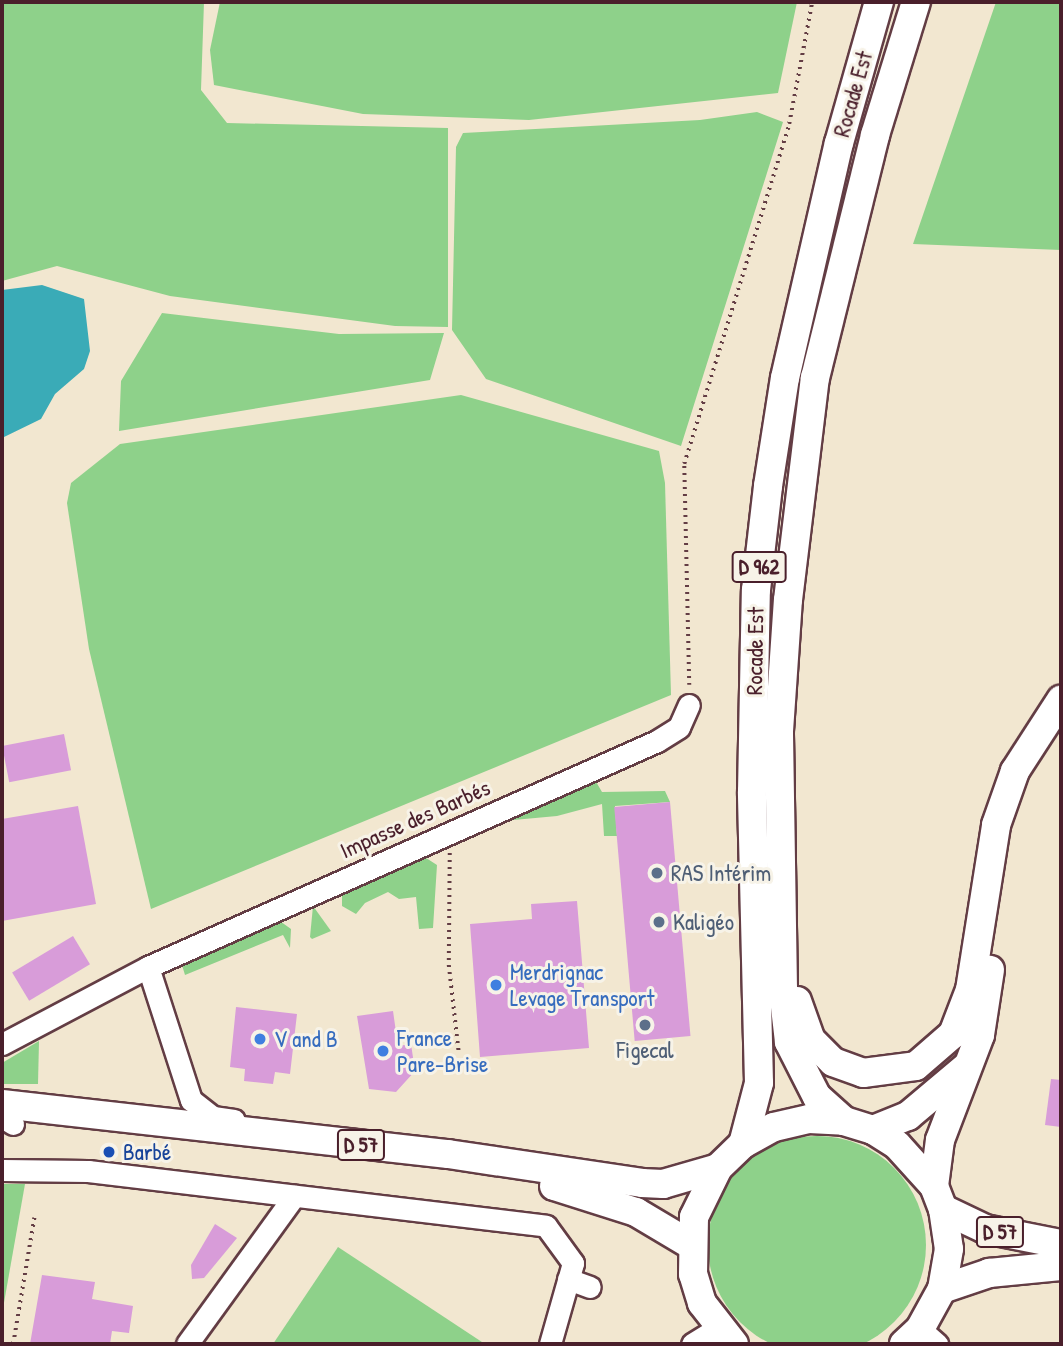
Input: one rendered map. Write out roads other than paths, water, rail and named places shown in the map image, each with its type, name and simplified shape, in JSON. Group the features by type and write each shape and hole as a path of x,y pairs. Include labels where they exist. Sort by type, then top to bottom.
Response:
{"main road":[{"name":"Rocade Est","path":"743,1144 758,1083 752,792 756,590 765,512 785,378 839,143 879,2"},
{"name":"Rocade Est","path":"844,1121 817,1097 789,1042 783,989 779,758 788,600 815,378 875,135 916,2"},
{"path":"783,705 788,731 792,974 799,1012 811,1040 833,1062 863,1073 916,1066 953,1034 970,990 996,825 1015,771 1061,700"},
{"path":"921,1339 943,1289 949,1249 938,1198 940,1140 981,1034 1008,840 1019,795 1061,721"},
{"path":"873,1130 908,1116 937,1096 969,1063"},
{"name":"D 57","path":"5,1117 401,1150 642,1184 682,1180 718,1168"},
{"name":"D 57","path":"5,1117 536,1182 592,1195 636,1212 690,1244"},
{"path":"726,1336 702,1303 690,1244 698,1204 718,1168 743,1144 774,1127 809,1119 844,1121 873,1130 897,1144 938,1198"},
{"name":"D 57","path":"938,1198 985,1229 1061,1244"},
{"name":"D 57","path":"943,1289 989,1273 1061,1266"}],"street":[{"name":"Impasse des Barbés","path":"2,1044 148,967 657,741 679,727 689,705"},
{"path":"148,967 196,1105 213,1116 401,1150"},
{"path":"2,1170 89,1171 546,1226 573,1263 550,1344"},
{"path":"187,1344 294,1196"},
{"path":"568,1279 590,1287"},
{"path":"692,1344 726,1336"}],"water":[{"path":"42,285 84,299 90,351 84,369 55,394 41,419 2,438 2,290"}],"place":[{"name":"RAS Intérim","path":"657,873"},
{"name":"Kaligéo","path":"659,922"},
{"name":"Merdrignac Levage Transport","path":"496,985"},
{"name":"Figecal","path":"645,1025"},
{"name":"V and B","path":"260,1039"},
{"name":"France Pare-Brise","path":"383,1051"},
{"name":"Barbé","path":"109,1152"}]}
